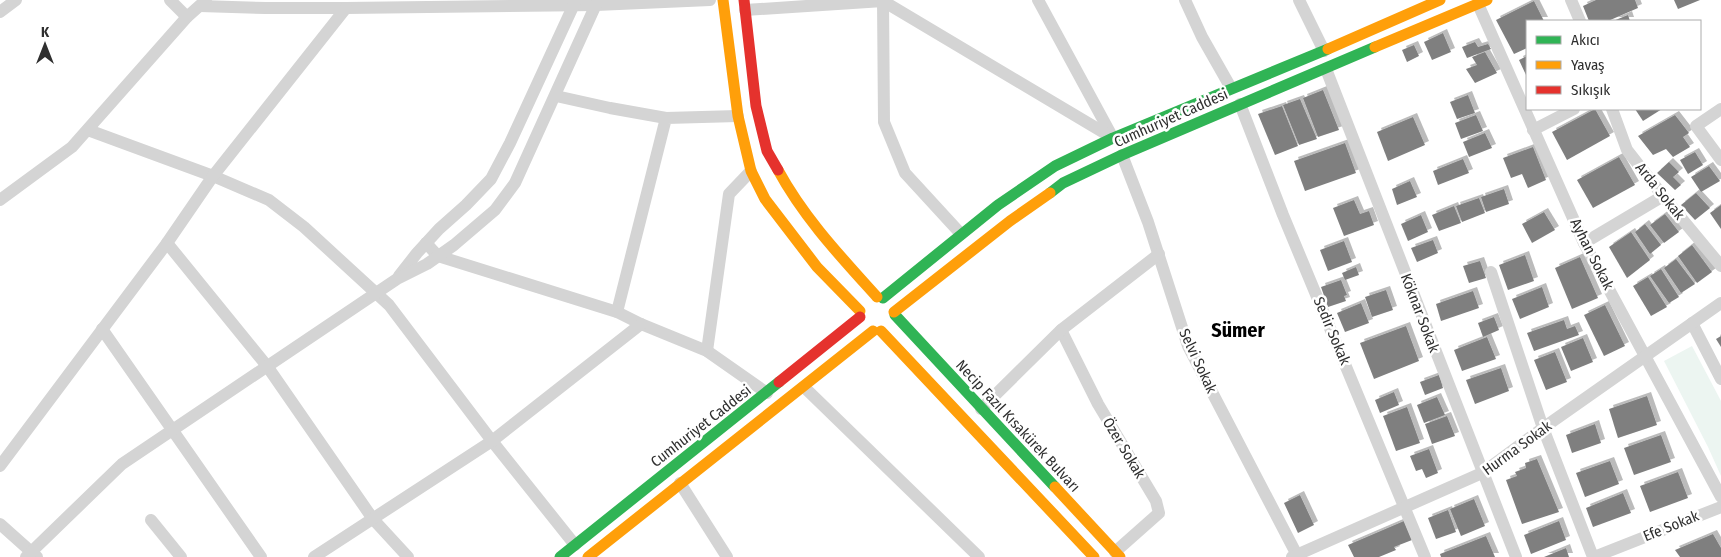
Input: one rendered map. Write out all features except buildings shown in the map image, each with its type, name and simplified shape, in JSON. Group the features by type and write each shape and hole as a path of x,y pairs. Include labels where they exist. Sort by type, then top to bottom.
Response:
{"main road":[{"path":"723,0 738,116 751,171 765,200 811,259 860,314 866,327 877,331 1094,557"},
{"name":"Cumhuriyet Caddesi","path":"880,297 998,204 1055,166 1113,138 1324,51 1440,0"},
{"name":"Cumhuriyet Caddesi","path":"895,314 1010,221 1063,183 1122,155 1240,104 1482,2"},
{"path":"588,557 680,483 877,331 891,326 895,314 892,305 880,297 824,239 788,189 767,150 756,106 744,5"},
{"path":"860,314 866,301 880,297"},
{"name":"Cumhuriyet Caddesi","path":"560,557 767,393 860,314"},
{"name":"Necip Fazıl Kısakürek Bulvarı","path":"895,314 1117,555"}],"street":[{"path":"0,12 16,0"},
{"path":"170,0 187,17"},
{"path":"0,200 72,147 187,17 203,3 266,8 346,8 710,0"},
{"path":"744,5 883,0 1113,138"},
{"path":"883,0 884,122 905,173 961,234"},
{"path":"1038,0 1113,138"},
{"path":"1185,0 1202,37 1231,88"},
{"path":"1299,0 1324,51"},
{"path":"1571,0 1580,20"},
{"path":"396,279 426,243 491,178 510,143 575,2"},
{"name":"Ayhan Sokak","path":"1482,2 1533,130 1584,243 1721,497"},
{"path":"0,524 31,555 122,464 396,279 427,264 454,245 494,210 515,183 597,3"},
{"path":"0,466 167,243 213,176 346,8"},
{"name":"Köknar Sokak","path":"1326,69 1516,557"},
{"path":"556,96 666,118 738,116"},
{"name":"Sedir Sokak","path":"1240,104 1286,222 1425,557"},
{"path":"1533,130 1572,110"},
{"name":"Arda Sokak","path":"1612,110 1627,150 1662,196 1721,266"},
{"path":"1721,110 1696,126 1721,160"},
{"path":"617,312 666,118"},
{"path":"88,130 213,176 269,200 304,226 389,305 492,441 575,545"},
{"name":"Selvi Sokak","path":"1122,155 1159,254 1188,346 1296,556"},
{"path":"707,351 729,194 751,171"},
{"path":"1584,243 1662,196"},
{"path":"167,243 267,366 373,519 408,557"},
{"path":"426,243 438,256 617,312 707,351 767,393"},
{"path":"981,409 1061,330 1159,254"},
{"path":"1491,272 1543,428 1594,557"},
{"name":"Hurma Sokak","path":"1296,556 1482,473 1721,303"},
{"path":"1692,323 1721,379"},
{"path":"314,557 492,441 641,324"},
{"path":"102,328 261,557"},
{"name":"Özer Sokak","path":"1061,330 1098,404 1156,501 1159,513 1117,555"},
{"path":"804,387 979,557"},
{"path":"680,483 727,557"},
{"name":"Efe Sokak","path":"1594,557 1721,507"},
{"path":"151,520 181,557"}],"shaded area":[{"path":"1692,346 1721,401 1721,476 1664,361"}],"traffic: fast":[{"path":"1050,193 1063,183 1122,155 1375,47"},
{"path":"883,298 998,205 1055,166 1113,138 1328,49"},
{"path":"895,315 1055,487"},
{"path":"560,557 779,382"}],"traffic: slow":[{"path":"723,0 738,116 751,171 765,199 817,267 860,311"},
{"path":"1328,49 1440,0"},
{"path":"1375,47 1487,0"},
{"path":"778,170 811,221 877,297"},
{"path":"894,312 1010,221 1050,193"},
{"path":"588,557 873,331"},
{"path":"881,331 1094,557"},
{"path":"1055,487 1120,557"}],"traffic: jam":[{"path":"744,0 756,106 767,151 778,170"},
{"path":"779,382 860,317"}],"district":[{"name":"Sümer","path":"1238,330"}]}
